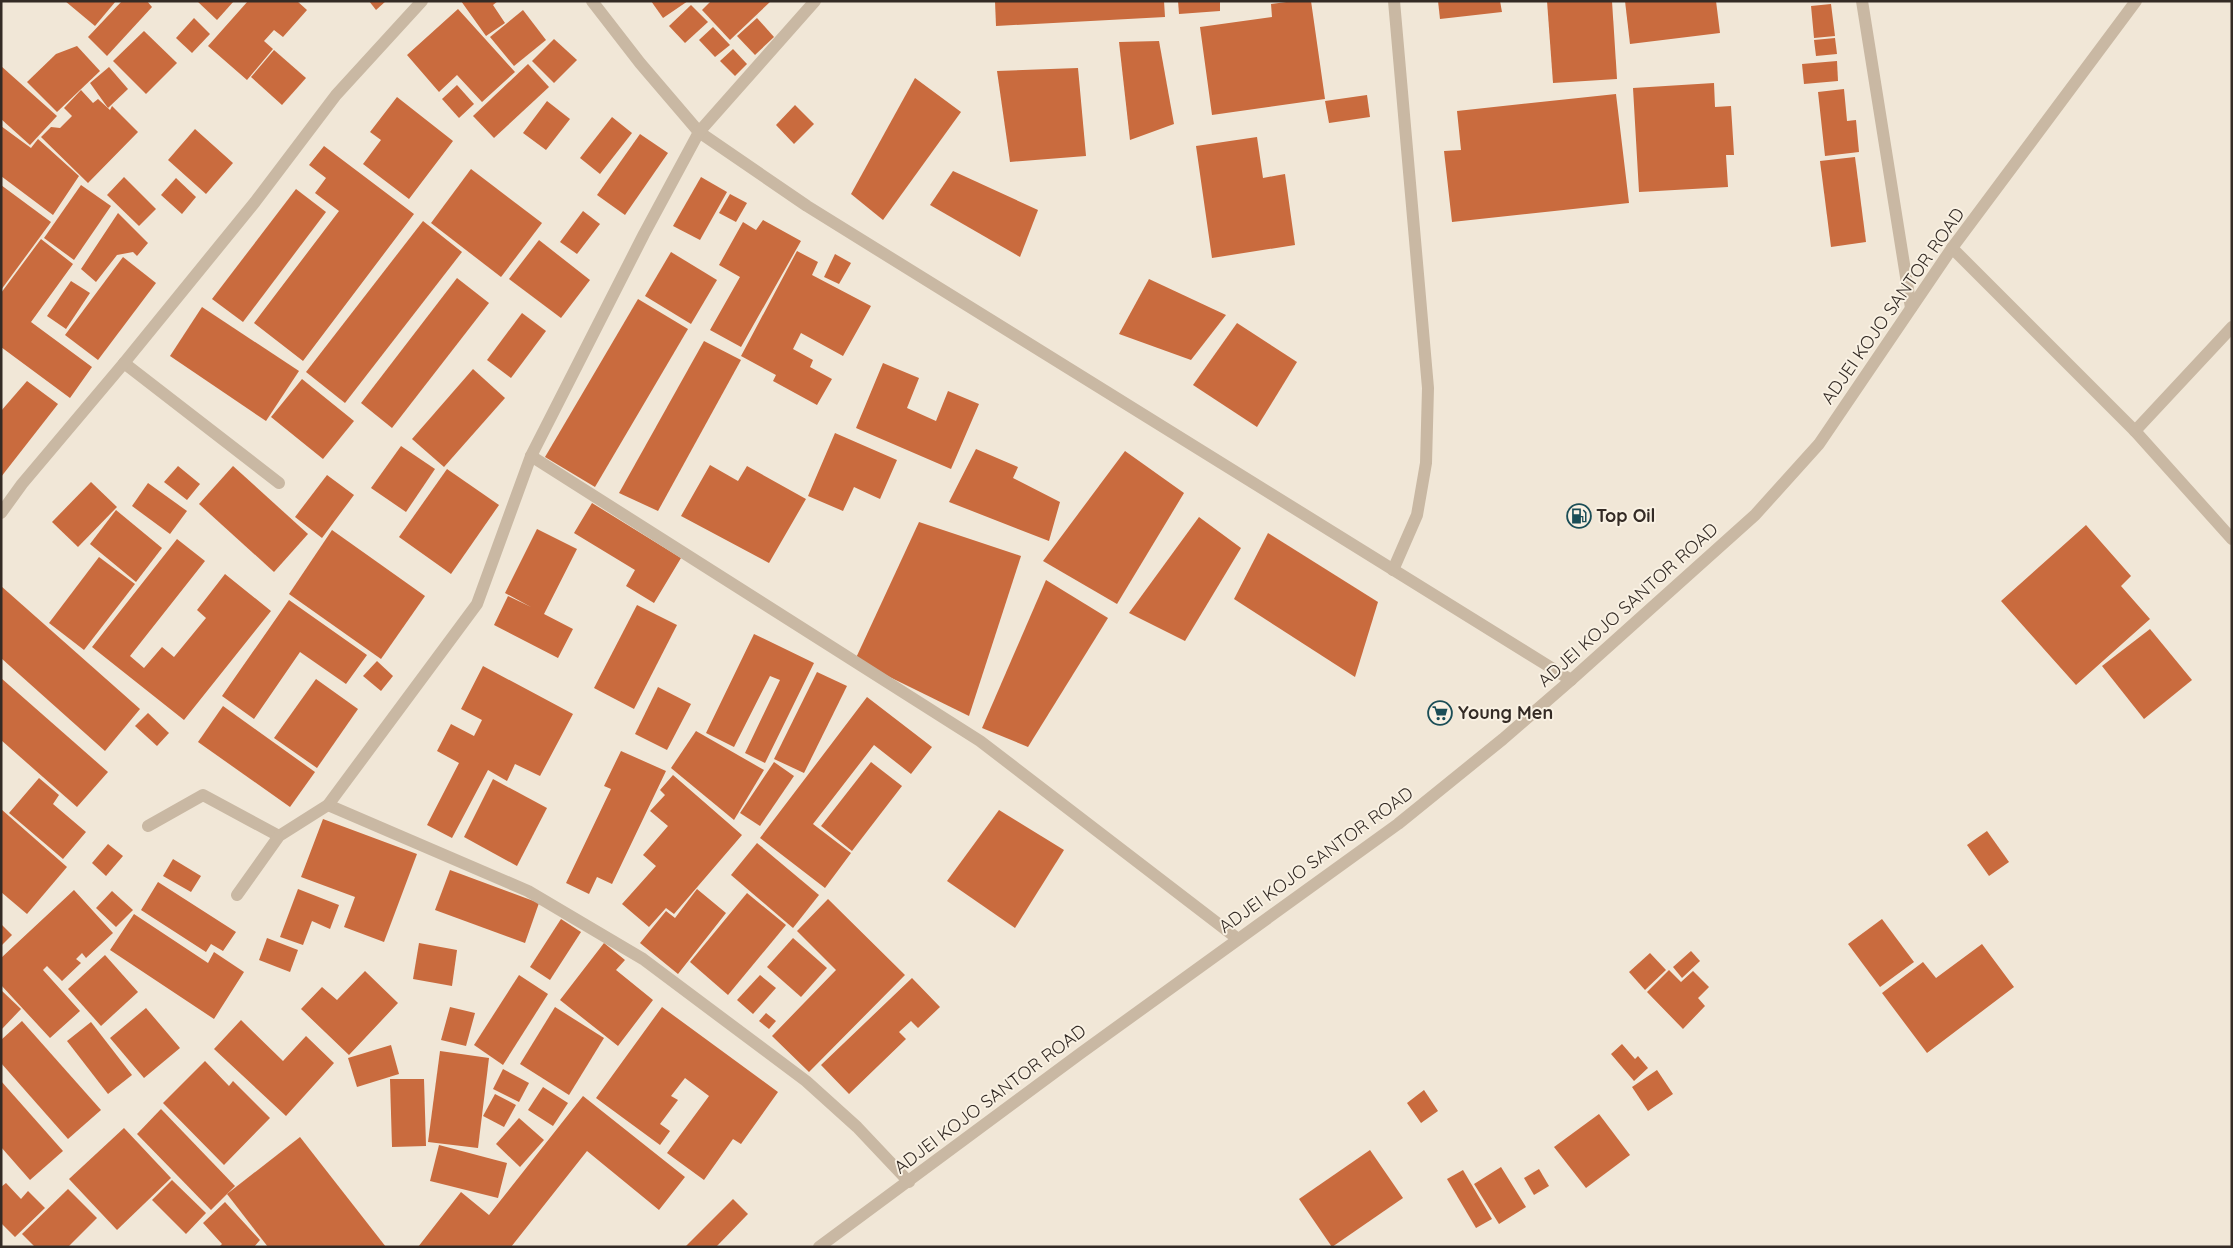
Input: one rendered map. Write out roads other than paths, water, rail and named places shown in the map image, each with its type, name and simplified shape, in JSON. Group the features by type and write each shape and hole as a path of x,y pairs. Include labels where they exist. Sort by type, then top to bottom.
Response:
{"street":[{"path":"1,513 22,484 124,363 255,202 336,95 422,1"},
{"path":"592,1 640,63 699,132 807,206 1571,680"},
{"path":"237,895 279,836 328,805 477,604 531,456 639,243 699,132 815,1"},
{"path":"1393,570 1417,515 1426,463 1428,388 1394,1"},
{"path":"1862,1 1911,308"},
{"name":"ADJEI KOJO SANTOR ROAD","path":"819,1247 909,1182 1080,1053 1398,824 1503,739 1755,515 1819,444 1952,248 2136,1"},
{"path":"1952,248 2135,432 2232,540"},
{"path":"2135,432 2232,327"},
{"path":"124,363 279,483"},
{"path":"531,456 980,741 1238,939"},
{"path":"148,826 203,795 279,836"},
{"path":"328,805 528,891 643,959 806,1082 857,1127 909,1182"}],"place":[{"name":"Top Oil","path":"1579,516"},
{"name":"Young Men","path":"1440,713"}]}
